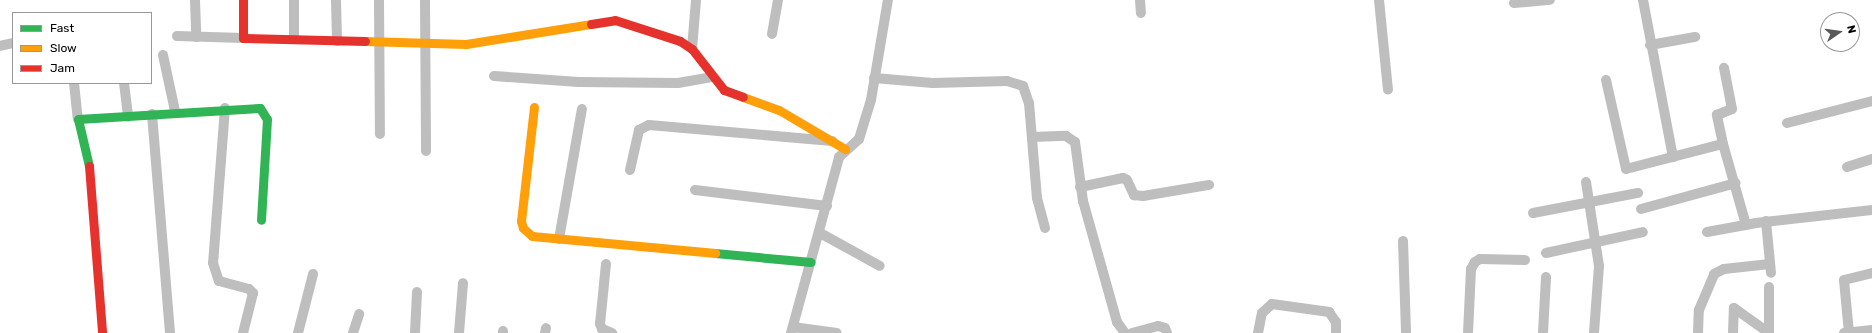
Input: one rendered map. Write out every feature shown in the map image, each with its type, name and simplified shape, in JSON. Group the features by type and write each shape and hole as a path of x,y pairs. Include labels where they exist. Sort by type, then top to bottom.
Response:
{"street":[{"path":"195,0 196,37"},
{"path":"243,0 243,38"},
{"path":"294,0 294,39"},
{"path":"336,0 337,41"},
{"path":"379,0 380,134"},
{"path":"425,0 424,42 426,151"},
{"path":"692,49 696,0"},
{"path":"772,34 778,0"},
{"path":"837,333 792,330 820,233 839,157 845,149 859,139 871,100 888,0"},
{"path":"1140,0 1141,13"},
{"path":"1379,0 1388,90"},
{"path":"1514,3 1550,0"},
{"path":"1642,0 1673,157"},
{"path":"177,36 466,44 615,20 680,41 692,49 711,77 736,96 779,110 845,149"},
{"path":"1650,45 1695,37"},
{"path":"0,46 12,43"},
{"path":"163,55 174,111"},
{"path":"1724,68 1732,109 1717,116 1723,144 1736,183 1746,224"},
{"path":"494,76 579,82 678,83 711,77"},
{"path":"874,78 933,82 1016,82 1023,86 1029,103 1038,198 1045,228"},
{"path":"1606,80 1626,169 1723,144"},
{"path":"74,84 78,119 91,177 102,333"},
{"path":"124,84 128,117"},
{"path":"1787,123 1872,101"},
{"path":"534,107 521,221 523,228 532,236 812,262"},
{"path":"225,108 213,263 219,281 249,289 253,293 243,333"},
{"path":"78,119 128,117 174,111 225,108 260,108 266,114 261,220"},
{"path":"559,238 582,109"},
{"path":"152,114 170,333"},
{"path":"630,170 639,130 649,125 833,141"},
{"path":"1032,137 1066,136 1075,142 1080,187 1117,322 1125,333"},
{"path":"1847,167 1872,159"},
{"path":"1080,187 1123,178 1127,180 1134,195 1142,196 1209,185"},
{"path":"1586,182 1596,242 1599,281 1594,333"},
{"path":"1641,209 1736,183"},
{"path":"695,190 827,206"},
{"path":"1534,213 1638,193"},
{"path":"1707,232 1766,221 1872,210"},
{"path":"1698,333 1699,310 1714,274 1724,269 1770,268 1766,221"},
{"path":"1546,253 1642,232"},
{"path":"820,233 880,266"},
{"path":"1403,241 1406,333"},
{"path":"1468,333 1471,269 1475,262 1480,259 1525,260"},
{"path":"604,332 606,264"},
{"path":"1849,332 1844,280 1872,273"},
{"path":"298,333 313,274"},
{"path":"1543,333 1546,277"},
{"path":"459,333 463,282"},
{"path":"1769,287 1769,333"},
{"path":"415,333 417,292"},
{"path":"1258,333 1262,313 1272,304 1329,312 1336,322 1336,333"},
{"path":"1733,333 1734,308 1769,333"},
{"path":"353,333 359,314"},
{"path":"1132,333 1158,326 1165,328 1167,333"},
{"path":"1844,333 1872,330"}],"traffic: fast":[{"path":"89,166 78,119 260,108 267,119 261,220"},
{"path":"715,253 811,262"}],"traffic: slow":[{"path":"365,41 466,44 591,24"},
{"path":"743,97 779,110 845,149"},
{"path":"534,107 521,221 523,228 532,236 715,253"}],"traffic: jam":[{"path":"243,0 243,38 365,41"},
{"path":"591,24 615,20 680,41 692,49 724,90 743,97"},
{"path":"89,166 102,333"}]}
